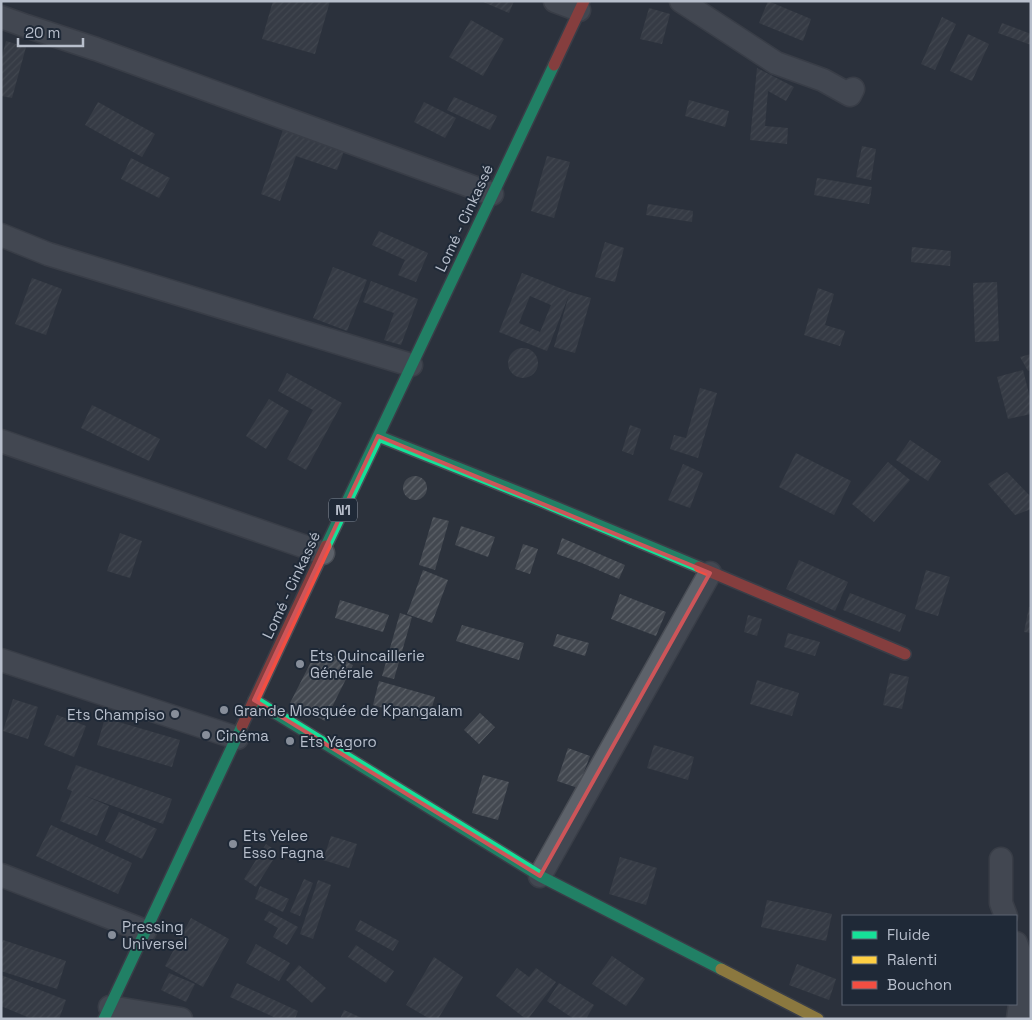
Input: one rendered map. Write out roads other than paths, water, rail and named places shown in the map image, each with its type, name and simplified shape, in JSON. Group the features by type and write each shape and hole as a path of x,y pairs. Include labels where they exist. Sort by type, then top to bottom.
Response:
{"main road":[{"name":"Lomé - Cinkassé","path":"107,1013 411,365 582,6"},
{"path":"378,436 541,501 905,654"},
{"path":"254,700 540,876 818,1019"}],"street":[{"path":"555,1 582,6"},
{"path":"681,1 776,63 822,80 850,95 853,89"},
{"path":"1,17 96,49 492,194"},
{"path":"1,235 48,254 411,365"},
{"path":"1,441 323,553"},
{"path":"540,876 710,573"},
{"path":"1,660 237,738"},
{"path":"1001,859 1001,903 1006,915"},
{"path":"1,875 145,931"},
{"path":"1017,947 1025,968 1018,1019"},
{"path":"107,1013 181,1019"}],"place":[{"name":"Ets Quincaillerie Générale","path":"300,664"},
{"name":"Grande Mosquée de Kpangalam","path":"224,710"},
{"name":"Ets Champiso","path":"175,714"},
{"name":"Cinéma","path":"206,735"},
{"name":"Ets Yagoro","path":"290,741"},
{"name":"Ets Yelee Esso Fagna","path":"233,844"},
{"name":"Pressing Universel","path":"112,935"}]}
